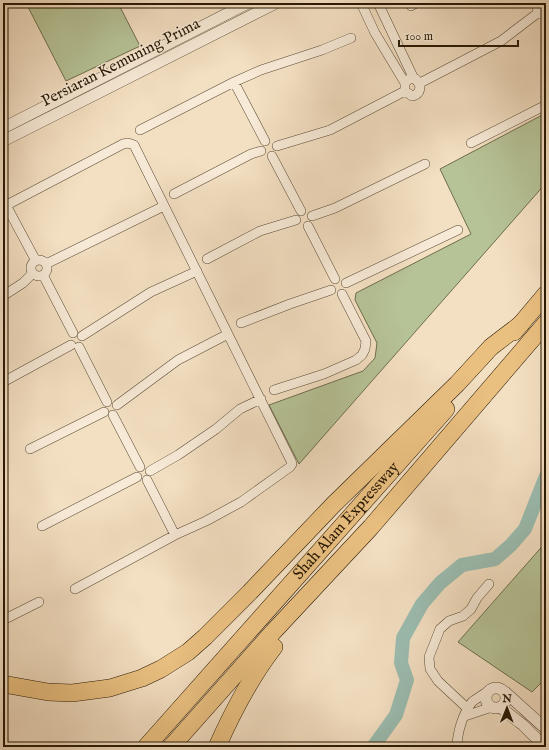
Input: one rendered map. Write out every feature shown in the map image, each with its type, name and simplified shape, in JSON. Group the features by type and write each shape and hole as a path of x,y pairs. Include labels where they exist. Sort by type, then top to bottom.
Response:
{"highway":[{"name":"Shah Alam Expressway","path":"146,747 546,294"},
{"name":"Shah Alam Expressway","path":"171,747 371,527 546,323"},
{"path":"3,684 48,692 72,692 110,688 142,678 161,669 188,652 250,592 334,504 457,384 491,346 521,324"},
{"path":"218,747 231,714 261,664 281,638 317,601 371,527"}],"street":[{"name":"Persiaran Kemuning Prima","path":"3,128 248,3"},
{"name":"Persiaran Kemuning Prima","path":"3,141 276,3"},
{"path":"361,3 405,87 412,96 417,94 420,89 417,81 379,5 367,13"},
{"path":"276,146 330,130 405,87 409,79 417,81 501,41 541,10"},
{"path":"140,130 234,82 266,68 322,50 351,38"},
{"path":"234,82 265,141"},
{"path":"471,143 546,105"},
{"path":"265,141 273,142 276,146 277,150 272,156"},
{"path":"261,152 261,147 265,141"},
{"path":"36,261 5,206 116,147 128,143 134,145 292,464 241,502 206,521 175,535 75,589"},
{"path":"261,152 264,156 272,156"},
{"path":"174,194 251,154 261,152"},
{"path":"272,156 301,211"},
{"path":"312,216 335,208 425,164"},
{"path":"46,264 164,206"},
{"path":"301,211 308,211 312,216 311,223 308,226 301,226 296,220 296,215 301,211"},
{"path":"207,259 260,231 296,220"},
{"path":"308,226 335,279"},
{"path":"346,283 458,230"},
{"path":"43,275 38,276 33,273 31,266 36,261 42,261 46,264"},
{"path":"43,275 47,268 46,264"},
{"path":"82,336 151,292 197,271"},
{"path":"3,296 22,283 33,273"},
{"path":"43,275 73,333"},
{"path":"341,278 346,283 346,290 342,294 337,295 331,290 331,282 335,279 341,278"},
{"path":"241,323 331,290"},
{"path":"274,390 324,374 362,356 366,341 342,294"},
{"path":"3,382 83,342 82,336 79,333 73,333"},
{"path":"73,333 69,339 75,346 107,402"},
{"path":"117,405 178,360 228,334"},
{"path":"150,470 178,455 216,429 240,409 261,399"},
{"path":"107,402 114,402 117,405"},
{"path":"104,412 103,407 107,402"},
{"path":"104,412 107,415 113,415 117,412 117,405"},
{"path":"30,449 104,412"},
{"path":"113,415 140,467"},
{"path":"140,467 147,467 150,470"},
{"path":"137,477 136,473 140,467"},
{"path":"147,480 150,477 150,470"},
{"path":"137,477 140,480 147,480"},
{"path":"42,526 137,477"},
{"path":"147,480 175,535"},
{"path":"466,712 438,681 430,669 429,657 440,630 449,621 463,616 489,584"},
{"path":"3,620 39,602"},
{"path":"456,747 457,736 466,712 472,703 488,691 497,687 503,689 546,729"},
{"path":"488,691 486,694 486,701 523,725 545,747"},
{"path":"466,712 496,707 506,701 505,692"}],"green space":[{"path":"26,3 118,3 140,46 66,81"},
{"path":"546,113 546,183 299,464 269,405 363,371 375,358 377,343 355,300 356,293 471,234 440,169"},
{"path":"546,542 546,678 532,692 458,642"}],"waterway":[{"path":"373,747 396,715 407,680 401,663 403,638 422,604 440,583 462,565 495,559 511,545 525,529 546,476"}]}
